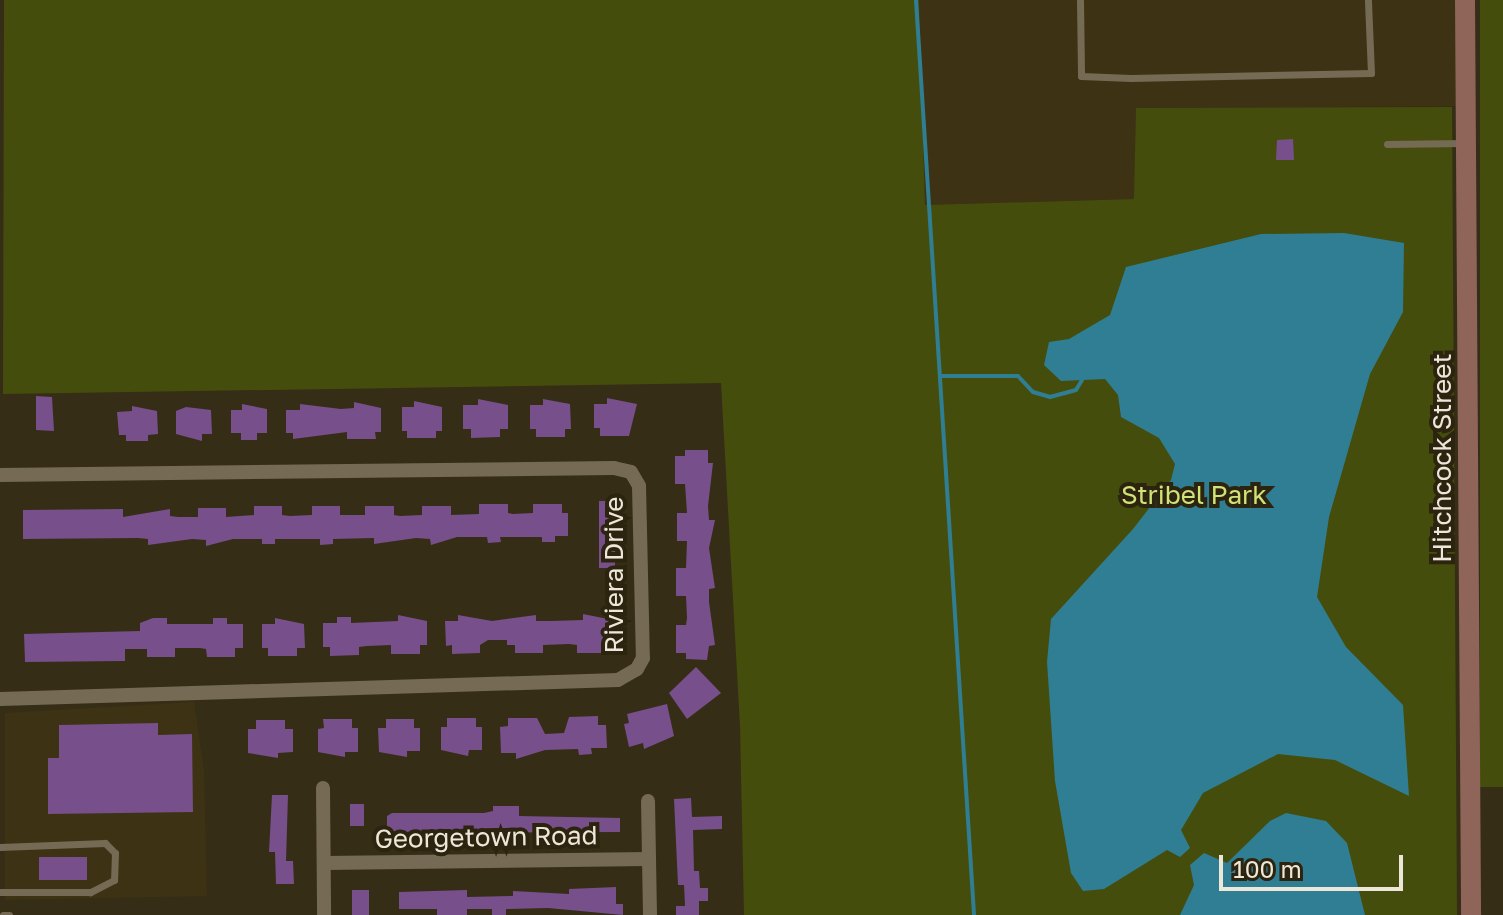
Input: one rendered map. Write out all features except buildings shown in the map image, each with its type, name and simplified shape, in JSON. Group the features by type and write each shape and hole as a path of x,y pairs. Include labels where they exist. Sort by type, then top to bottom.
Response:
{"street":[{"name":"Hitchcock Street","path":"1465,0 1471,915"},
{"name":"Riviera Drive","path":"0,475 614,468 631,472 639,486 643,658 637,669 618,680 0,699"},
{"path":"323,788 324,915"},
{"path":"648,801 650,915"},
{"name":"Georgetown Road","path":"324,863 649,859"}],"lane":[{"path":"1080,0 1081,76 1131,78 1371,73 1368,0"},
{"path":"1387,144 1466,143"},
{"path":"0,847 105,843 115,853 114,880 90,892 0,892"},
{"path":"3,915 9,915"}],"shaded area":[{"path":"919,0 1458,0 1458,106 1136,108 1135,199 925,205"},
{"path":"194,702 204,770 207,896 5,900 5,713"}],"green space":[{"name":"Stribel Park","path":"4,0 919,0 925,205 1134,199 1136,108 1452,107 1457,915 744,915 740,726 721,383 3,394"},
{"path":"1480,0 1503,0 1503,787 1480,787"}],"water":[{"path":"1344,233 1404,243 1403,312 1370,374 1329,517 1317,597 1346,647 1403,705 1409,796 1335,760 1278,754 1203,793 1181,830 1190,848 1180,857 1167,850 1104,889 1083,891 1071,873 1055,781 1047,662 1051,619 1133,529 1171,480 1175,464 1159,438 1121,417 1118,395 1105,379 1061,381 1044,365 1049,342 1069,339 1110,315 1126,267 1261,234"},
{"path":"1286,813 1326,821 1347,843 1365,915 1180,915 1194,885 1190,865 1204,853 1227,863 1270,821"}],"waterway":[{"path":"916,0 974,915"},
{"path":"940,376 1018,376 1033,392 1050,397 1076,390 1082,380"}]}
